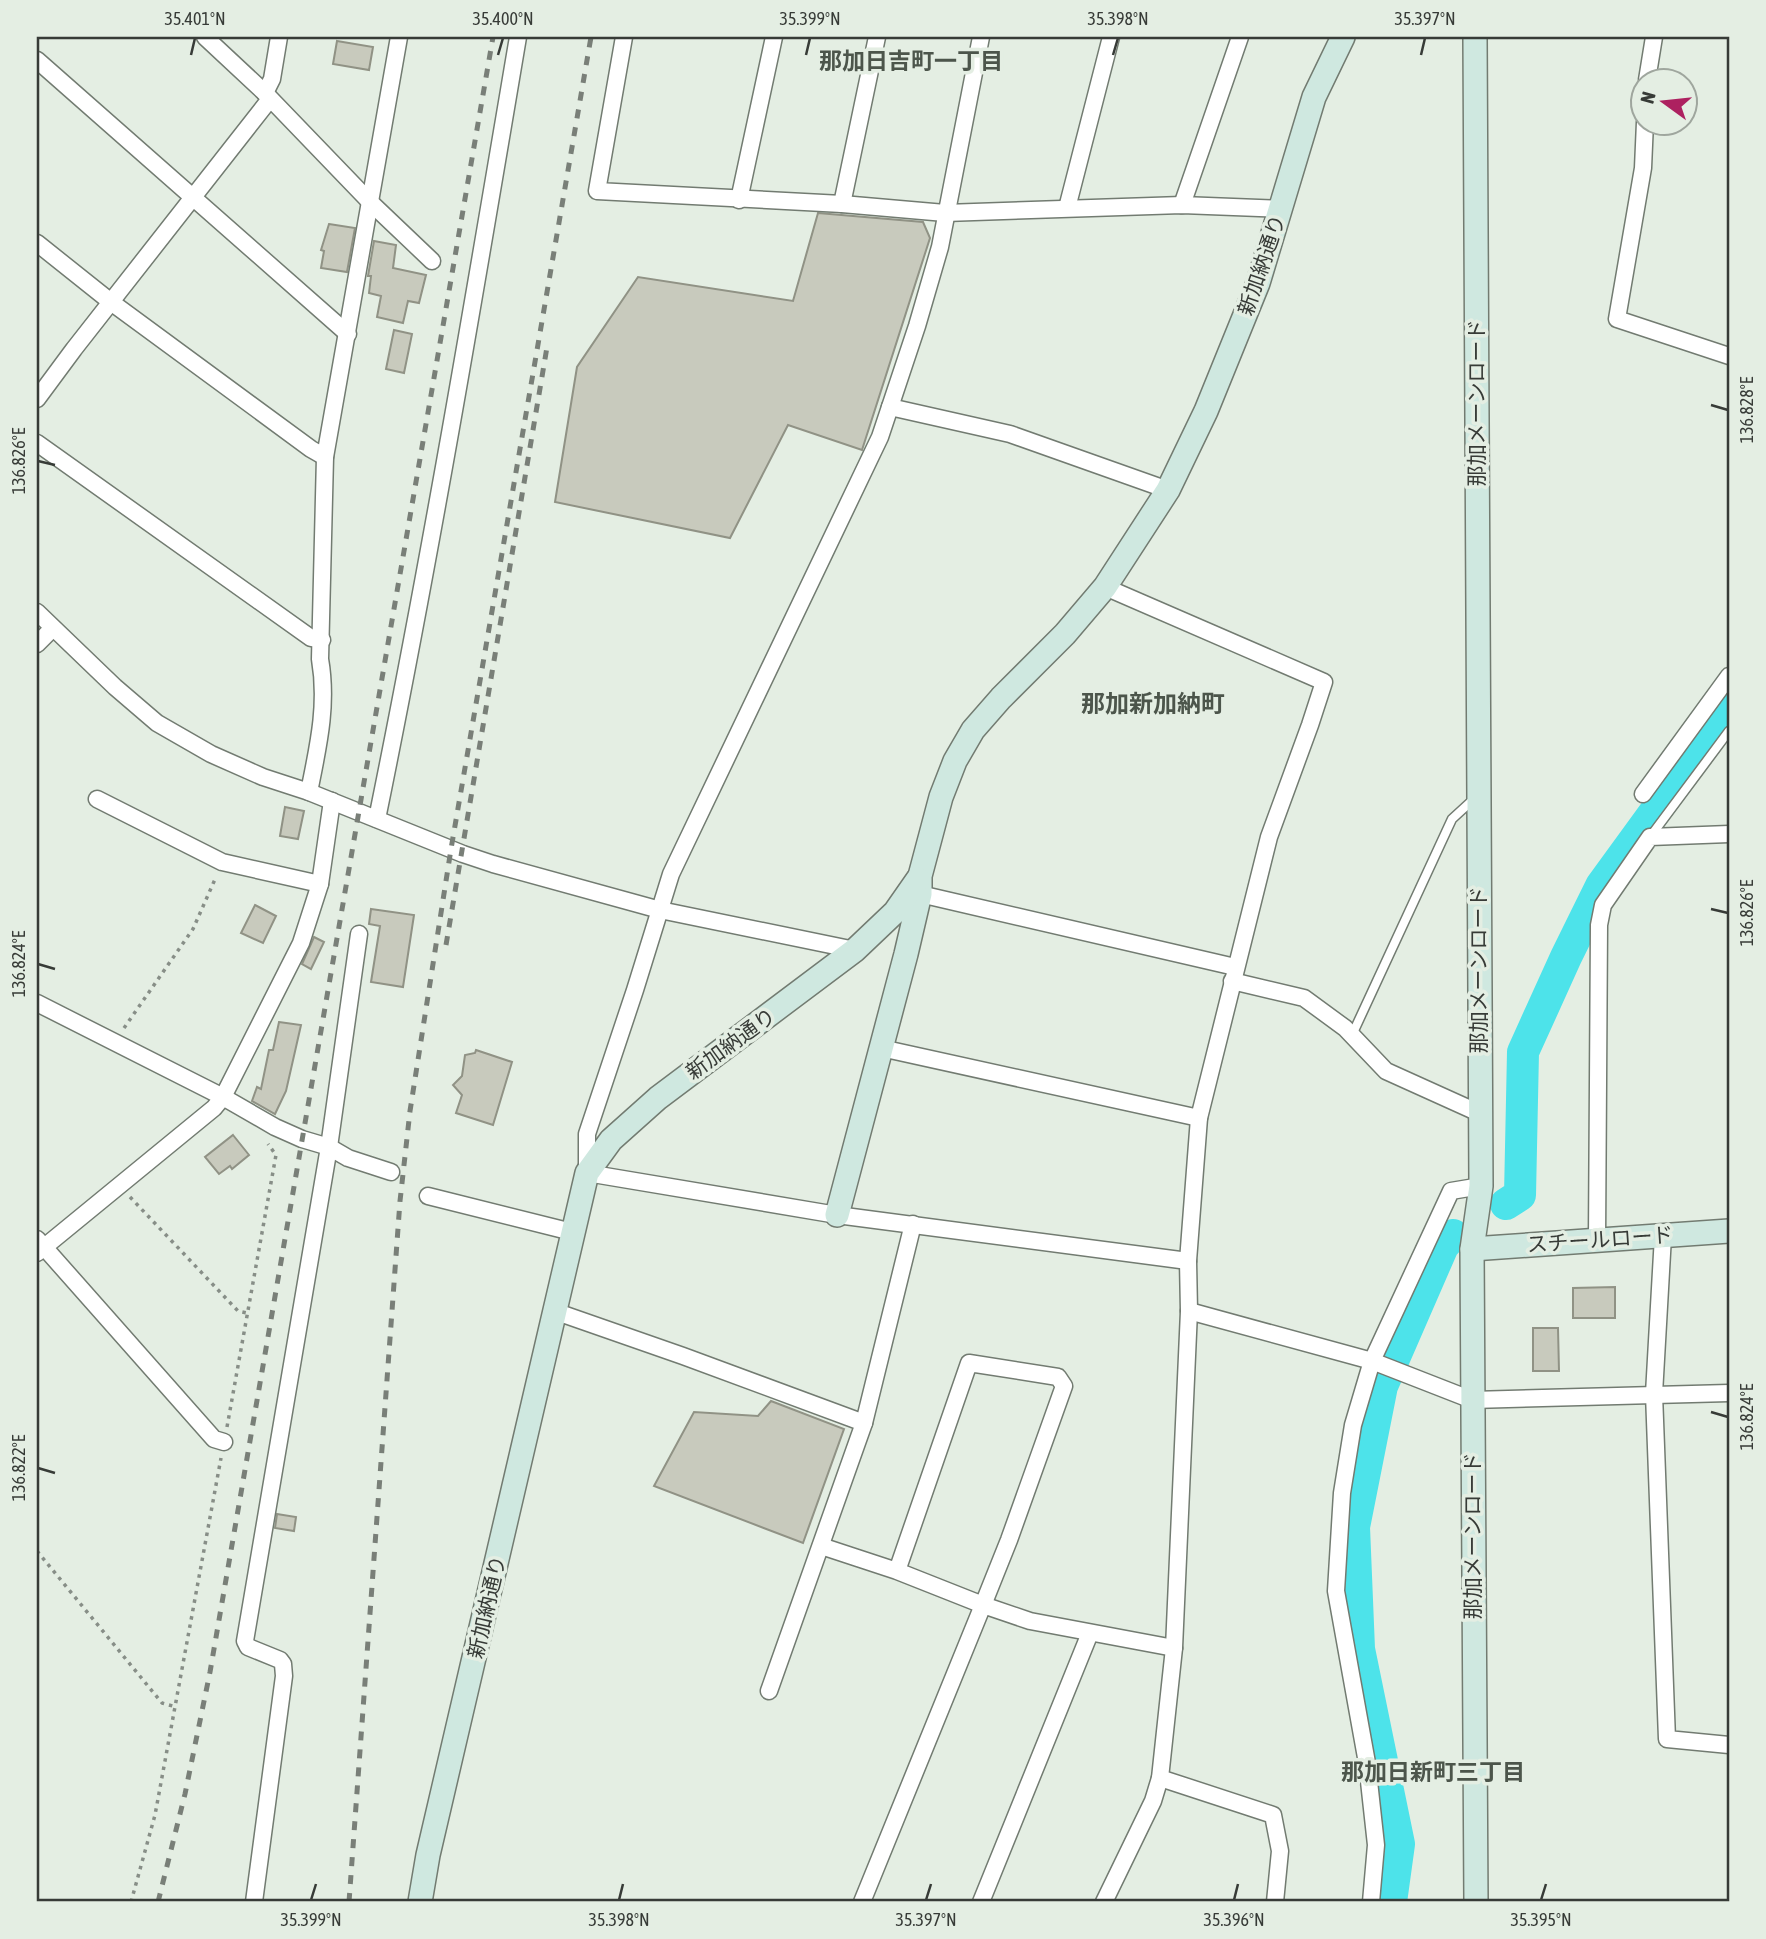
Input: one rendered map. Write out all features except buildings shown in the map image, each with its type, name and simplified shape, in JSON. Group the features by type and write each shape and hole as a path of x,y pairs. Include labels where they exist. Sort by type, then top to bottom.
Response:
{"street":[{"path":"205,37 268,96 370,202 432,261"},
{"path":"37,399 268,96 279,37"},
{"path":"309,792 323,721 325,685 320,660 325,457 399,37"},
{"path":"377,819 475,295 518,37"},
{"path":"624,37 597,191 842,204 945,213 1182,205 1282,209"},
{"path":"739,200 774,37"},
{"path":"842,204 877,37"},
{"path":"981,37 940,247 880,437 671,874 587,1134 587,1173 837,1214 1188,1261"},
{"path":"1067,208 1111,37"},
{"path":"1182,205 1240,37"},
{"name":"新加納通り","path":"1105,587 1168,490 1206,411 1258,283 1314,97 1343,37"},
{"name":"那加メーンロード","path":"1475,37 1481,1186 1472,1249 1476,1902"},
{"path":"1649,66 1654,37"},
{"path":"37,60 348,334"},
{"path":"1644,136 1643,168 1617,319 1729,355"},
{"path":"37,243 111,302 325,457"},
{"path":"890,407 1010,434 1168,490"},
{"path":"37,443 311,638 322,640"},
{"path":"837,1214 881,1048 941,797 954,761 974,730 1001,698 1065,634 1105,587 1324,682 1269,837 1199,1118 1188,1261 1189,1311 1174,1648 1160,1778 1153,1801 1104,1902"},
{"path":"37,612 157,723 211,754 263,777 309,792 493,864 660,910 855,950"},
{"path":"37,644 53,628"},
{"path":"1643,794 1729,676"},
{"path":"97,799 222,862 320,884"},
{"path":"224,1442 214,1439 39,1247 214,1108 223,1097 301,943 320,884 332,801"},
{"path":"1597,1239 1599,926 1603,905 1650,837 1729,834"},
{"path":"920,885 1233,974 1304,998 1352,1035 1386,1071 1479,1113"},
{"name":"新加納通り","path":"420,1902 428,1856 587,1173 611,1140 658,1098 834,968 920,885"},
{"path":"254,1902 284,1676 280,1660 247,1647 245,1641 329,1147 359,934"},
{"path":"37,1003 223,1097 284,1131 329,1147 348,1158 391,1172"},
{"path":"881,1048 1199,1118"},
{"path":"1371,1902 1376,1845 1367,1763 1336,1591 1342,1493 1353,1425 1451,1191 1481,1186"},
{"path":"428,1196 572,1232"},
{"path":"769,1690 864,1423 913,1224"},
{"name":"スチールロード","path":"1472,1249 1729,1231"},
{"path":"1663,1236 1654,1394 1667,1739 1729,1745"},
{"path":"554,1311 864,1423"},
{"path":"1189,1311 1378,1364 1472,1400 1729,1393"},
{"path":"862,1902 1009,1540 1064,1385 1058,1377 969,1363 897,1571"},
{"path":"821,1546 897,1571 1030,1621 1174,1648"},
{"path":"981,1902 1090,1633"},
{"path":"1160,1778 1273,1815 1280,1852 1275,1902"}],"lane":[{"path":"1650,837 1729,731"},
{"path":"1352,1035 1452,819 1478,795"}],"path":[{"path":"116,1043 125,1025 192,929 208,899 222,862"},
{"path":"131,1902 155,1815 176,1707 276,1155 271,1146 260,1138"},
{"path":"119,1185 238,1311 247,1313"},
{"path":"37,1551 162,1703 176,1707"}],"waterway":[{"path":"1506,1204 1520,1195 1523,1052 1601,886 1729,710"},
{"path":"1391,1902 1399,1844 1359,1649 1354,1527 1382,1386 1443,1246 1453,1235"}],"railway":[{"path":"158,1902 185,1794 210,1672 493,37"},
{"path":"349,1902 400,1201 410,1111 451,849 591,37"},
{"path":"446,945 547,347"}],"district":[{"name":"那加日吉町一丁目","path":"911,61"},
{"name":"那加新加納町","path":"1153,704"},
{"name":"那加日新町三丁目","path":"1433,1772"}]}
